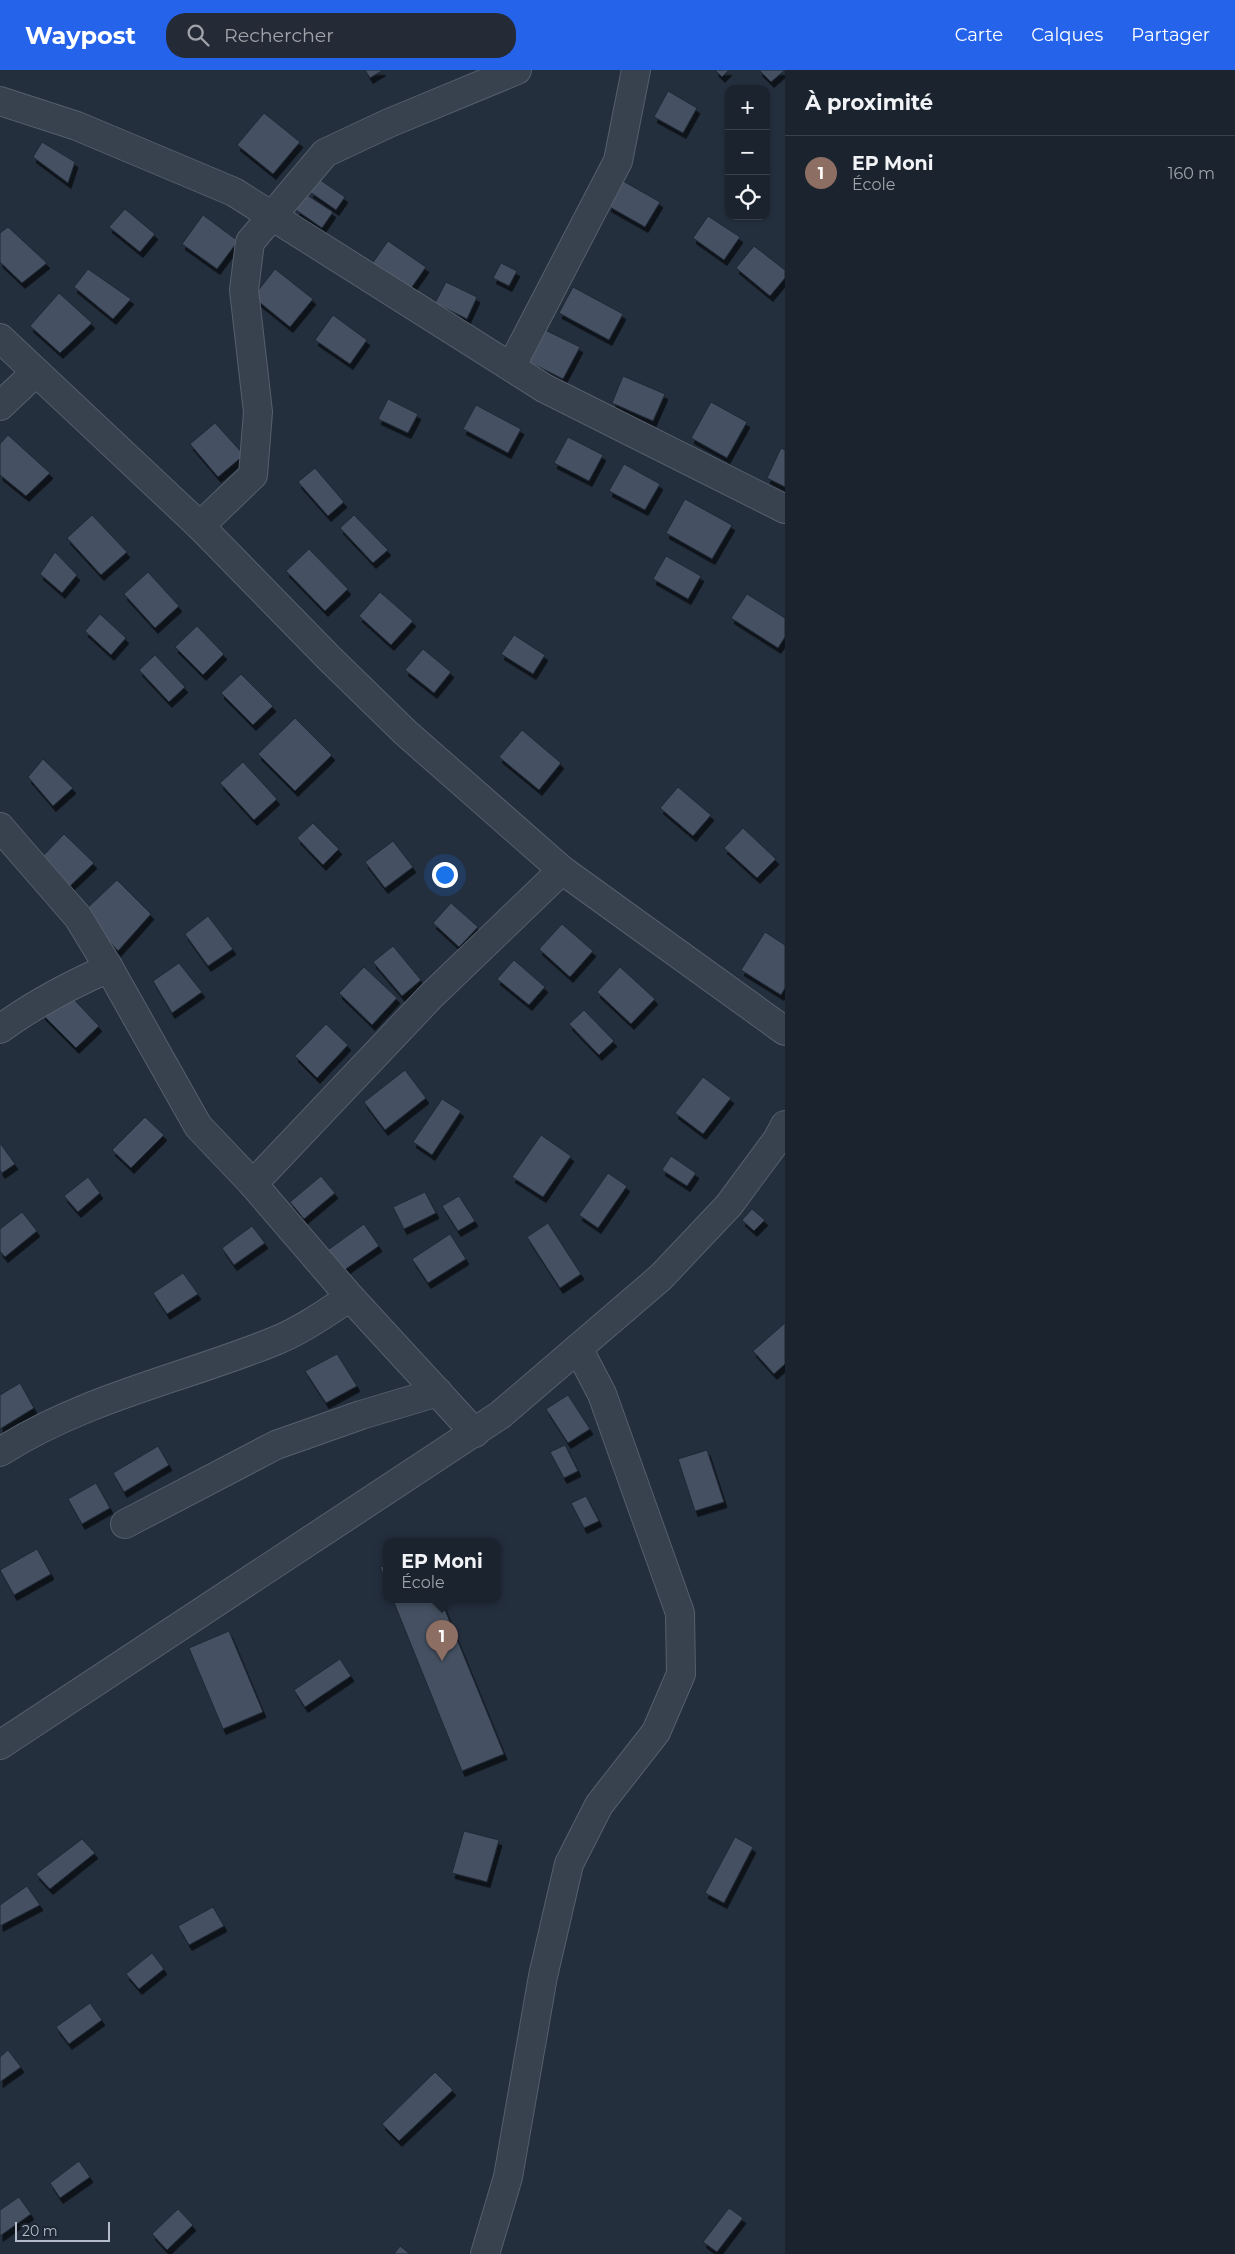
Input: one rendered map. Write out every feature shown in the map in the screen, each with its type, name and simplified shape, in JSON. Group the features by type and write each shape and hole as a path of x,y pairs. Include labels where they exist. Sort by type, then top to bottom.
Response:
{"street":[{"path":"200,526 253,474 258,412 244,290 250,242 325,153 397,120 516,70"},
{"path":"510,367 618,161 636,70"},
{"path":"0,101 77,126 226,189 544,388 785,509"},
{"path":"0,338 200,526 406,733 562,870 785,1031"},
{"path":"0,406 36,372"},
{"path":"0,827 78,917 198,1126 253,1184 350,1297 474,1433"},
{"path":"253,1184 430,997 562,870"},
{"path":"0,1029 23,1012 68,986 109,968"},
{"path":"0,1745 500,1415 661,1277 729,1205 777,1140 785,1125"},
{"path":"0,1452 30,1432 102,1402 276,1340 307,1325 350,1297"},
{"path":"485,2254 508,2177 543,1976 569,1864 599,1805 656,1732 682,1674 680,1613 602,1394 578,1348"},
{"path":"125,1524 276,1445 361,1415 438,1392"}],"building":[{"path":"365,70 383,70 370,78"},
{"path":"715,70 729,70 722,77"},
{"path":"759,70 785,70 771,82"},
{"path":"668,91 697,108 683,133 654,117"},
{"path":"264,113 300,142 273,174 237,145"},
{"path":"42,142 75,162 68,183 33,157"},
{"path":"319,179 345,197 336,210 310,192"},
{"path":"623,181 660,202 645,227 608,206"},
{"path":"307,195 333,212 322,228 296,210"},
{"path":"125,209 155,234 140,252 109,227"},
{"path":"203,215 238,241 217,269 182,244"},
{"path":"708,216 740,237 724,260 693,238"},
{"path":"8,227 47,263 22,283 0,262 0,233"},
{"path":"388,241 426,267 407,294 369,268"},
{"path":"754,246 785,270 785,278 770,296 736,268"},
{"path":"501,263 517,271 509,286 493,278"},
{"path":"88,269 131,299 113,319 74,287"},
{"path":"275,269 313,299 290,327 253,297"},
{"path":"446,282 477,297 467,319 435,303"},
{"path":"573,287 623,314 609,340 559,313"},
{"path":"59,293 92,323 60,353 30,326"},
{"path":"333,315 367,340 350,364 315,340"},
{"path":"539,327 580,347 563,379 523,359"},
{"path":"623,376 665,394 653,421 612,403"},
{"path":"388,399 418,414 408,433 378,419"},
{"path":"711,402 747,422 727,458 691,438"},
{"path":"476,405 521,429 508,453 463,429"},
{"path":"215,423 244,455 218,477 190,444"},
{"path":"8,435 50,473 26,496 0,475 0,444"},
{"path":"568,437 603,455 589,481 554,463"},
{"path":"781,448 785,450 785,487 767,478"},
{"path":"624,464 660,484 645,510 609,491"},
{"path":"315,468 344,502 328,516 298,482"},
{"path":"685,499 732,525 712,559 666,533"},
{"path":"92,515 127,552 101,575 67,538"},
{"path":"354,515 388,550 373,563 340,528"},
{"path":"309,549 348,589 325,611 286,571"},
{"path":"55,552 77,575 62,593 40,574"},
{"path":"666,556 701,576 688,599 653,579"},
{"path":"148,572 179,606 155,628 124,594"},
{"path":"380,592 413,621 391,645 359,616"},
{"path":"747,594 785,618 785,637 778,648 731,618"},
{"path":"100,614 126,638 111,655 85,631"},
{"path":"197,626 224,654 203,675 175,647"},
{"path":"514,635 545,655 533,674 501,654"},
{"path":"423,649 451,672 434,693 405,670"},
{"path":"155,655 185,687 169,702 139,670"},
{"path":"241,674 273,706 253,725 221,693"},
{"path":"295,718 332,755 295,791 258,754"},
{"path":"522,730 561,763 539,790 499,757"},
{"path":"43,759 73,788 53,806 28,777"},
{"path":"243,762 277,799 254,820 220,783"},
{"path":"678,787 711,815 693,836 660,808"},
{"path":"313,823 339,849 323,865 297,838"},
{"path":"743,828 776,859 757,878 724,848"},
{"path":"64,834 94,863 68,888 38,861"},
{"path":"393,841 413,867 385,888 365,862"},
{"path":"117,880 151,914 118,951 83,912"},
{"path":"451,903 478,927 459,947 433,923"},
{"path":"208,916 233,949 208,966 185,934"},
{"path":"562,924 593,951 570,977 539,949"},
{"path":"765,932 785,945 785,988 781,995 741,970"},
{"path":"393,946 421,980 402,996 373,962"},
{"path":"514,960 545,987 529,1005 497,979"},
{"path":"179,963 202,992 172,1013 153,981"},
{"path":"364,967 397,998 372,1025 339,993"},
{"path":"620,967 655,999 631,1024 597,992"},
{"path":"66,991 99,1026 76,1048 42,1014"},
{"path":"584,1010 614,1041 599,1055 569,1024"},
{"path":"326,1024 348,1045 317,1078 295,1056"},
{"path":"405,1070 426,1098 385,1130 364,1102"},
{"path":"703,1077 731,1098 703,1134 675,1113"},
{"path":"442,1099 461,1111 432,1155 413,1142"},
{"path":"145,1117 164,1135 131,1168 112,1150"},
{"path":"541,1135 571,1156 543,1197 512,1177"},
{"path":"0,1143 15,1164 2,1173 0,1170"},
{"path":"671,1156 696,1173 687,1186 662,1170"},
{"path":"608,1173 627,1186 598,1228 579,1215"},
{"path":"321,1176 335,1193 304,1219 290,1202"},
{"path":"88,1177 100,1193 78,1212 64,1196"},
{"path":"425,1192 436,1213 404,1229 393,1207"},
{"path":"459,1196 475,1221 458,1231 442,1206"},
{"path":"752,1209 765,1220 754,1231 742,1220"},
{"path":"22,1212 37,1231 5,1257 0,1251 0,1229"},
{"path":"548,1223 581,1274 560,1288 527,1237"},
{"path":"364,1224 379,1246 340,1273 325,1252"},
{"path":"252,1226 265,1243 234,1265 222,1248"},
{"path":"450,1234 466,1259 428,1283 412,1259"},
{"path":"183,1273 198,1294 167,1314 153,1293"},
{"path":"785,1323 785,1364 774,1374 753,1351"},
{"path":"337,1354 357,1386 326,1403 305,1371"},
{"path":"20,1383 34,1408 0,1429 0,1395"},
{"path":"568,1395 590,1429 568,1443 546,1409"},
{"path":"565,1445 578,1471 564,1478 550,1452"},
{"path":"158,1446 169,1465 124,1492 113,1473"},
{"path":"707,1450 724,1502 695,1511 678,1459"},
{"path":"96,1483 110,1508 82,1524 68,1499"},
{"path":"586,1496 599,1521 584,1528 571,1503"},
{"path":"37,1549 51,1574 14,1595 0,1570"},
{"path":"394,1603 442,1603 504,1754 462,1771"},
{"path":"229,1631 263,1712 223,1729 189,1648"},
{"path":"340,1659 351,1676 305,1707 294,1690"},
{"path":"464,1831 499,1840 487,1882 452,1873"},
{"path":"735,1837 753,1847 724,1903 705,1893"},
{"path":"82,1839 95,1853 50,1889 36,1874"},
{"path":"27,1886 40,1905 0,1926 0,1905"},
{"path":"213,1907 224,1926 189,1945 178,1926"},
{"path":"152,1953 164,1969 139,1989 126,1974"},
{"path":"90,2003 102,2020 69,2044 56,2027"},
{"path":"8,2050 21,2067 0,2082 0,2057"},
{"path":"435,2072 453,2090 399,2141 382,2124"},
{"path":"79,2161 90,2177 60,2198 50,2183"},
{"path":"19,2197 31,2214 0,2236 0,2210"},
{"path":"729,2208 743,2218 717,2252 703,2242"},
{"path":"178,2209 193,2225 167,2250 152,2234"},
{"path":"400,2246 410,2254 394,2254"}],"place":[{"name":"EP Moni","path":"442,1661"}]}
